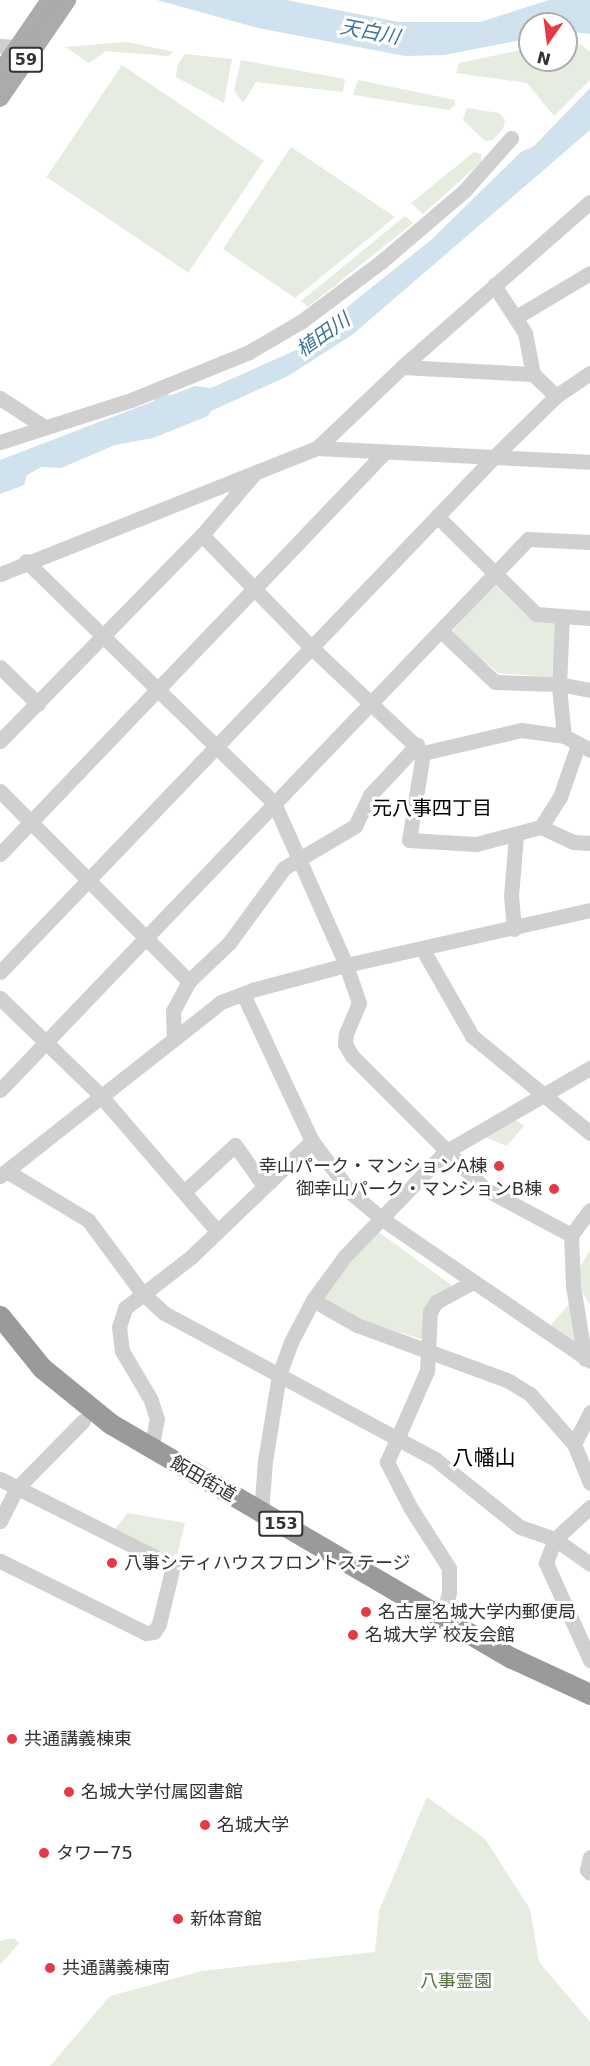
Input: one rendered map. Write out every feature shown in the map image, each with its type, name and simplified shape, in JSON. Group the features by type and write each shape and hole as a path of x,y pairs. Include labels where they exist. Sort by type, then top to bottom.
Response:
{"highway":[{"name":"飯田街道","path":"0,1316 42,1368 68,1392 151,1449 512,1658 590,1694"},
{"name":"飯田街道","path":"0,1336 39,1384 83,1421 126,1450 506,1668 590,1707"}],"main road":[{"name":"59","path":"0,98 44,20 50,0"},
{"name":"59","path":"0,73 9,46 67,0"}],"street":[{"path":"0,442 43,426 132,400 191,377 249,352 302,321 382,261 464,191 511,138"},
{"path":"0,574 26,561 317,448 402,367 590,202"},
{"path":"518,316 590,273"},
{"path":"494,285 518,316 525,333 532,374 556,396"},
{"path":"402,367 532,374"},
{"path":"0,972 493,458 556,396 590,373"},
{"path":"0,398 43,426"},
{"path":"317,448 590,462"},
{"path":"0,854 384,453"},
{"path":"0,741 202,535 256,472"},
{"path":"437,516 536,614 590,618"},
{"path":"202,535 311,647 420,749"},
{"path":"0,1090 49,1042 274,803 528,539 590,542"},
{"path":"26,561 274,803 346,965 359,1003 345,1044 445,1152 485,1189 571,1235"},
{"path":"562,617 559,684 564,736"},
{"path":"441,631 495,682 559,684 590,690"},
{"path":"0,667 38,704"},
{"path":"174,1038 173,1011 189,981 229,943 284,868 355,826 370,795 420,749 521,730 564,736 584,747 560,797 541,827 516,836 476,844 409,840 420,749"},
{"path":"0,791 189,981"},
{"path":"541,827 573,842 590,843"},
{"path":"514,928 511,896 516,836"},
{"path":"590,910 423,950 346,965 221,1002 100,1095 4,1174 88,1220 142,1293 164,1313 435,1459 520,1527 555,1539 590,1564"},
{"path":"423,950 472,1036 541,1096 590,1133"},
{"path":"243,994 312,1141 351,1193 473,1282 588,1360"},
{"path":"0,998 49,1042 100,1095 217,1231"},
{"path":"261,1513 265,1461 279,1375 291,1342 314,1300 380,1216 445,1152 590,1068"},
{"path":"151,1449 157,1419 151,1400 122,1351 119,1327 125,1308 217,1231 312,1141"},
{"path":"184,1192 235,1145 264,1186"},
{"path":"588,1360 573,1286 571,1235 590,1210"},
{"path":"443,1618 449,1593 449,1568 392,1476 387,1462 427,1371 426,1352 430,1312 436,1302 473,1282"},
{"path":"314,1300 357,1325 509,1381 530,1394 574,1444 590,1483"},
{"path":"574,1444 590,1412"},
{"path":"0,1521 17,1488 83,1421"},
{"path":"0,1479 173,1566 159,1624 154,1632 146,1633 0,1561"},
{"path":"590,1507 555,1539 546,1563 590,1660"},
{"path":"590,1857 587,1870 590,1873"}],"green space":[{"path":"127,42 174,52 168,56 106,51 89,63 65,47"},
{"path":"578,44 590,52 590,80 554,116 527,83 456,73 459,63 518,51 518,72 578,72"},
{"path":"185,54 232,59 224,103 176,77 178,64"},
{"path":"241,60 345,79 343,92 256,82 243,103 234,90"},
{"path":"122,65 264,161 188,273 47,177"},
{"path":"358,80 455,100 455,105 449,110 353,95"},
{"path":"467,108 499,113 505,120 503,129 493,140 485,141 463,120"},
{"path":"291,147 395,217 295,298 223,249"},
{"path":"474,152 481,154 481,162 423,214 411,203"},
{"path":"405,216 413,223 308,307 301,301"},
{"path":"493,583 532,620 555,623 552,677 498,673 452,632"},
{"path":"510,1116 524,1126 507,1146 479,1135"},
{"path":"376,1230 454,1287 432,1299 421,1339 361,1320 322,1298"},
{"path":"590,1250 590,1305 581,1290 580,1267"},
{"path":"571,1302 576,1345 551,1325"},
{"path":"128,1513 185,1523 176,1560 114,1530"},
{"name":"八事霊園","path":"427,1797 485,1839 530,1909 539,1962 590,2022 590,2066 50,2066 110,1996 202,1971 375,1952 379,1911"},
{"path":"14,1938 19,1943 0,1965 0,1941"}],"water":[{"name":"天白川","path":"157,0 286,0 399,22 480,22 549,0 590,0 590,34 578,32 578,12 518,12 518,41 444,55 405,56 258,28"},
{"name":"植田川","path":"590,88 590,130 352,335 288,376 211,411 208,416 153,438 115,445 61,468 41,467 27,475 24,485 0,494 0,460 154,401 153,394 167,389 169,396 195,386 211,388 305,346 312,335 431,240 521,152 534,146"}],"place":[{"name":"幸山パーク・マンションA棟","path":"499,1166"},
{"name":"御幸山パーク・マンションB棟","path":"554,1189"},
{"name":"八事シティハウスフロントステージ","path":"112,1563"},
{"name":"名古屋名城大学内郵便局","path":"366,1612"},
{"name":"名城大学 校友会館","path":"353,1635"},
{"name":"共通講義棟東","path":"12,1739"},
{"name":"名城大学付属図書館","path":"69,1792"},
{"name":"名城大学","path":"205,1825"},
{"name":"タワー75","path":"44,1853"},
{"name":"新体育館","path":"178,1919"},
{"name":"共通講義棟南","path":"50,1968"}],"district":[{"name":"元八事四丁目","path":"432,808"},
{"name":"八幡山","path":"484,1458"}]}
